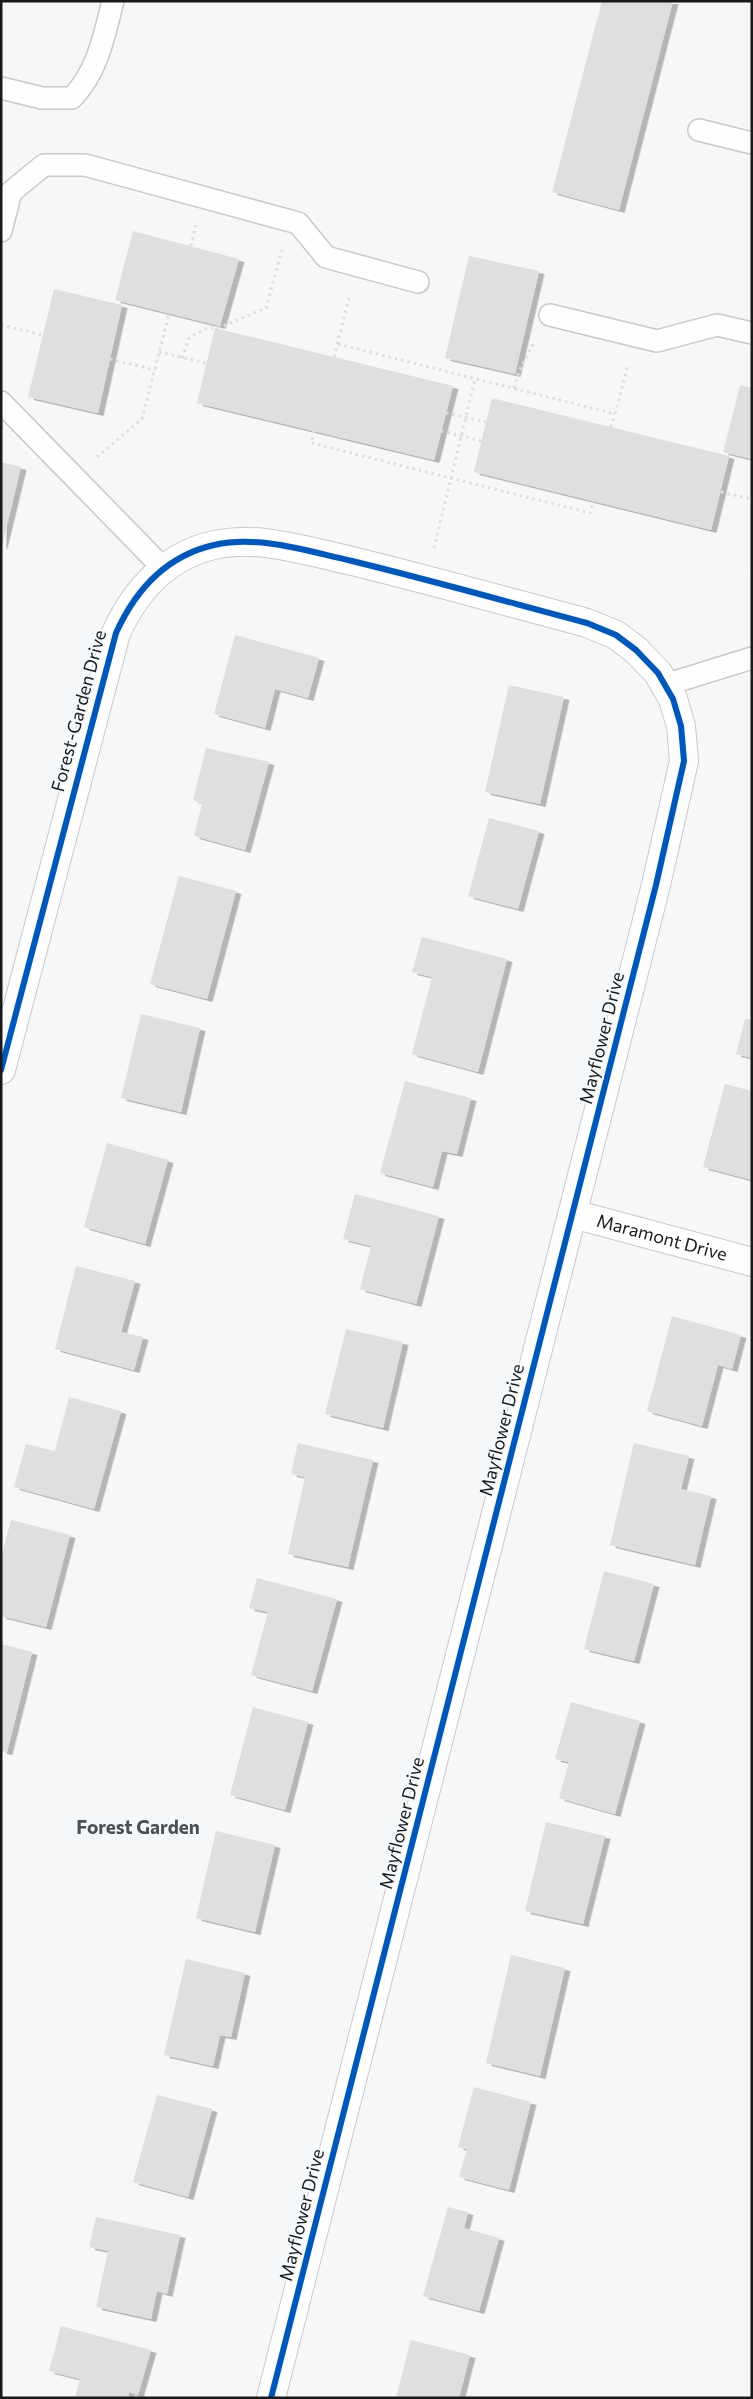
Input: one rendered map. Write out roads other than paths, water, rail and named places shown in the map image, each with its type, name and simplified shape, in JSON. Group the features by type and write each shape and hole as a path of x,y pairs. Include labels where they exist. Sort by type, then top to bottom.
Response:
{"street":[{"name":"Forest-Garden Drive","path":"1,1070 116,633 128,607 141,590 172,562 211,546 235,542 272,543 471,592"},
{"name":"Mayflower Drive","path":"271,2398 656,886 684,761 681,726 672,699 658,673 636,650 616,635 587,622 471,592"},
{"name":"Maramont Drive","path":"573,1214 752,1262"}],"lane":[{"path":"1,88 42,98 72,98 84,86 98,57 113,1"},
{"path":"699,130 752,143"},
{"path":"1,231 11,192 44,166 85,165 290,220 298,223 326,257 418,282"},
{"path":"550,315 658,341 717,325 752,333"},
{"path":"1,402 164,569"},
{"path":"665,686 752,658"}],"district":[{"name":"Forest Garden","path":"138,1827"}]}
